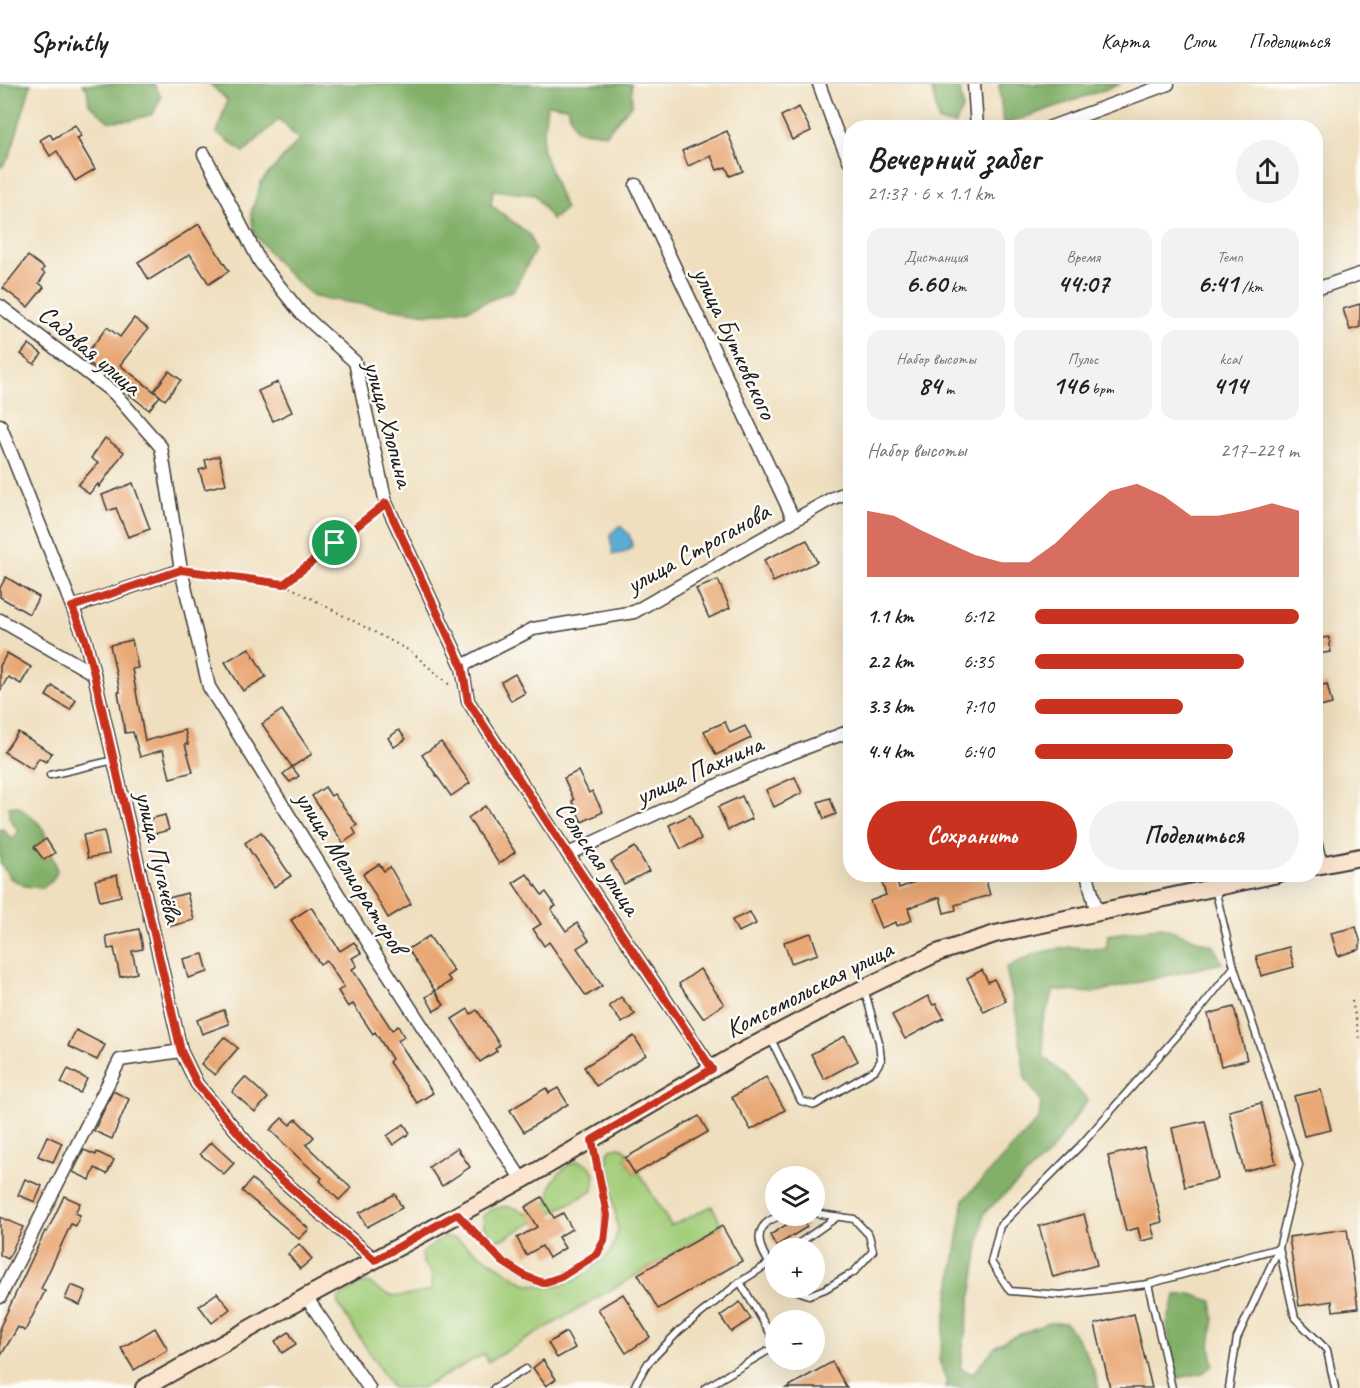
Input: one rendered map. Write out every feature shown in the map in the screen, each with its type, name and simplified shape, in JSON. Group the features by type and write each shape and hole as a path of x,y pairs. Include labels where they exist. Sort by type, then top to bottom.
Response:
{"main road":[{"path":"1323,864 1360,857"},
{"name":"Комсомольская улица","path":"144,1388 522,1180 770,1037 937,953 995,934 1242,882"}],"street":[{"path":"819,84 843,146"},
{"path":"974,84 976,120"},
{"path":"1070,120 1168,84"},
{"name":"улица Хлопина","path":"204,154 260,262 300,312 355,362 386,503 462,666"},
{"name":"улица Бутковского","path":"636,185 794,520"},
{"path":"1323,287 1360,274"},
{"name":"Садовая улица","path":"0,306 115,394 161,447 181,570"},
{"name":"улица Пугачёва","path":"0,425 85,639 181,1051 197,1084 267,1167 375,1260"},
{"name":"улица Строганова","path":"462,666 533,628 634,612 843,494"},
{"path":"72,607 181,570"},
{"name":"улица Мелиораторов","path":"181,570 209,687 374,952 522,1180"},
{"path":"0,620 94,674"},
{"name":"Сельская улица","path":"462,666 468,701 712,1069"},
{"name":"улица Пахнина","path":"568,854 768,762 843,734"},
{"path":"1089,882 1097,913"},
{"path":"0,1297 120,1060 181,1051"},
{"path":"306,1297 369,1388"}],"lane":[{"path":"50,775 114,760"},
{"path":"1215,888 1234,968 1299,1165 1279,1248 1237,1338 1229,1388"},
{"path":"1234,968 1080,1146 1000,1226 991,1262 1010,1291 1060,1295 1148,1284 1279,1248"},
{"path":"770,1037 801,1101 814,1105 875,1070 881,1060 879,1042 864,988"},
{"path":"457,1214 503,1262 525,1276 543,1283 561,1277 597,1254 604,1241 607,1215 592,1140"},
{"path":"825,1215 854,1219 869,1234 873,1251 854,1272 825,1290"},
{"path":"807,1238 837,1217"},
{"path":"765,1226 760,1232 759,1245 765,1256"},
{"path":"1279,1248 1295,1318 1327,1350 1335,1388"},
{"path":"634,1388 648,1363 679,1331 740,1282 765,1266"},
{"path":"740,1282 765,1326"},
{"path":"1148,1284 1172,1388"},
{"path":"705,1388 765,1352"},
{"path":"494,1388 526,1369"}],"path":[{"path":"284,584 386,503"},
{"path":"181,570 284,584 410,651 468,701"},
{"path":"1352,1001 1360,1039"}],"green space":[{"path":"0,84 31,84 10,156 2,167 0,167"},
{"path":"82,84 154,84 161,97 153,114 131,120 108,121 89,104 87,89"},
{"path":"210,84 631,84 632,104 606,134 576,130 567,107 547,104 542,148 565,209 552,220 535,195 493,190 491,205 530,235 535,250 514,290 469,309 429,314 314,297 286,272 254,234 251,213 261,182 299,140 279,119 244,152 217,133 227,100"},
{"path":"931,84 959,84 963,108 957,120 939,120"},
{"path":"999,84 1121,84 1017,120 1003,120"},
{"path":"18,806 43,828 46,839 35,847 44,860 51,855 55,862 57,872 52,881 42,888 25,886 10,878 0,862 0,829 4,830 11,839 18,833 18,829 10,819 9,807"},
{"path":"1162,927 1214,946 1222,963 1093,993 1054,990 1042,1023 1044,1057 1088,1100 1048,1155 984,1213 960,1368 972,1374 997,1345 1048,1323 1066,1323 1086,1354 1099,1388 944,1388 947,1383 939,1360 964,1199 1039,1119 1041,1101 1025,1078 1017,1018 1006,968 1036,953 1070,947 1106,949 1108,935"},
{"path":"624,1148 629,1155 625,1158 635,1174 639,1172 671,1226 712,1206 722,1226 488,1362 484,1354 422,1388 392,1388 338,1304 339,1298 360,1284 370,1283 392,1296 407,1296 432,1290 432,1274 423,1263 422,1253 443,1237 455,1238 524,1283 550,1287 574,1281 611,1252 618,1230 608,1171 608,1153 611,1149"},
{"path":"578,1161 589,1165 595,1174 593,1191 502,1239 496,1239 484,1228 483,1216 496,1208 511,1207 529,1214 546,1205 555,1178"},
{"path":"1191,1294 1212,1301 1214,1318 1210,1344 1213,1365 1203,1373 1179,1378 1173,1370 1167,1322 1176,1295"}],"water":[{"path":"620,526 629,535 632,546 624,553 613,554 611,533"}],"building":[{"path":"799,107 811,131 792,140 781,116"},
{"path":"75,125 81,136 77,138 95,169 75,181 57,151 50,156 40,140 50,134 53,139"},
{"path":"727,131 743,171 730,176 726,167 717,170 711,156 688,166 682,151"},
{"path":"199,224 229,271 209,284 190,254 149,280 138,262"},
{"path":"28,256 44,268 42,271 45,274 39,283 44,287 28,307 3,288"},
{"path":"1360,304 1360,327 1350,330 1343,309"},
{"path":"134,318 148,329 120,365 160,396 149,410 83,358 107,327 120,337"},
{"path":"29,344 42,354 34,364 21,354"},
{"path":"169,371 181,380 165,400 154,391"},
{"path":"278,382 292,412 273,421 258,391"},
{"path":"105,438 124,452 99,487 98,484 89,494 78,485 98,463 91,458"},
{"path":"219,456 226,484 205,489 199,470 207,468 205,460"},
{"path":"133,483 150,529 128,537 116,508 108,511 102,495"},
{"path":"807,540 817,562 773,582 764,560"},
{"path":"6,577 39,597 29,614 0,597 0,588"},
{"path":"718,580 730,608 709,618 696,589"},
{"path":"1329,637 1331,652 1323,653 1323,638"},
{"path":"132,640 138,668 132,669 145,741 185,730 188,744 185,744 193,772 170,778 163,750 140,757 133,732 125,733 118,692 120,692 110,645"},
{"path":"249,648 266,677 243,691 225,662"},
{"path":"7,653 31,667 21,684 8,677 0,691 0,666"},
{"path":"515,674 525,693 511,701 501,682"},
{"path":"1327,684 1332,704 1323,706 1323,685"},
{"path":"52,686 76,700 70,710 46,696"},
{"path":"282,710 312,754 292,767 262,724"},
{"path":"725,722 730,733 745,726 751,738 716,755 704,731"},
{"path":"399,730 406,739 394,747 388,738"},
{"path":"18,732 52,753 46,762 39,758 32,769 4,752"},
{"path":"441,742 470,783 451,796 422,755"},
{"path":"292,767 299,776 290,782 283,774"},
{"path":"578,771 589,793 592,791 603,812 582,822 564,778"},
{"path":"795,777 802,793 774,807 766,790"},
{"path":"325,787 331,796 334,794 357,825 353,828 356,834 343,843 312,796"},
{"path":"742,796 752,819 728,830 718,807"},
{"path":"830,798 836,814 824,819 818,802"},
{"path":"485,806 515,852 499,864 468,818"},
{"path":"165,815 169,830 146,836 142,821"},
{"path":"690,815 701,839 681,849 669,825"},
{"path":"104,831 109,854 88,858 83,835"},
{"path":"261,832 291,876 274,887 245,843"},
{"path":"46,839 55,853 44,860 34,847"},
{"path":"635,847 649,871 624,884 611,861"},
{"path":"379,864 384,871 390,867 411,904 388,918 363,874"},
{"path":"527,874 542,895 546,892 556,906 551,909 566,931 577,923 589,940 577,948 602,986 586,996 549,942 544,946 533,929 541,924 513,883"},
{"path":"117,875 121,896 100,901 95,880"},
{"path":"882,882 897,882 899,888 915,882 986,882 990,895 955,905 956,910 944,913 940,897 908,908 912,920 897,926 896,922 881,928 870,901 886,895"},
{"path":"187,893 194,920 171,926 165,899"},
{"path":"311,907 340,951 354,942 361,953 352,958 357,966 352,969 392,1030 398,1026 404,1037 398,1041 433,1093 417,1103 389,1062 392,1059 375,1032 373,1034 353,1004 348,1007 338,991 344,987 326,960 320,964 291,920"},
{"path":"750,912 756,924 738,932 732,920"},
{"path":"1356,927 1360,949 1338,956 1331,933"},
{"path":"139,929 143,949 132,951 137,973 120,977 114,948 108,949 106,936"},
{"path":"811,933 818,954 791,963 784,942"},
{"path":"429,936 454,971 447,976 451,981 435,991 408,949"},
{"path":"1289,947 1294,967 1261,976 1256,956"},
{"path":"203,954 208,972 188,978 183,959"},
{"path":"700,969 724,1004 703,1018 679,984"},
{"path":"982,970 988,982 994,979 1006,1001 984,1012 967,978"},
{"path":"435,991 444,1005 434,1011 426,997"},
{"path":"928,996 944,1018 905,1039 892,1015"},
{"path":"621,997 635,1014 622,1023 609,1006"},
{"path":"1234,1007 1247,1060 1221,1066 1208,1014"},
{"path":"468,1009 471,1014 477,1010 500,1045 495,1049 497,1051 480,1062 452,1019"},
{"path":"224,1010 229,1024 202,1034 197,1020"},
{"path":"76,1030 105,1045 97,1060 68,1046"},
{"path":"634,1036 646,1055 596,1086 584,1067"},
{"path":"845,1036 858,1061 824,1079 811,1054"},
{"path":"224,1037 238,1048 215,1075 201,1064"},
{"path":"68,1069 87,1079 80,1093 61,1083"},
{"path":"245,1077 268,1098 255,1112 232,1092"},
{"path":"766,1077 785,1110 751,1130 732,1097"},
{"path":"546,1088 549,1093 558,1088 568,1104 524,1132 510,1110"},
{"path":"1321,1090 1331,1130 1304,1136 1294,1096"},
{"path":"113,1091 129,1099 112,1139 94,1131"},
{"path":"1261,1103 1276,1163 1244,1171 1229,1111"},
{"path":"699,1116 708,1132 635,1174 625,1158"},
{"path":"282,1118 290,1125 296,1119 314,1137 306,1145 351,1188 339,1200 320,1181 322,1178 270,1130"},
{"path":"1205,1121 1218,1179 1185,1187 1172,1128"},
{"path":"404,1124 410,1133 393,1145 387,1136"},
{"path":"47,1136 62,1143 53,1162 38,1156"},
{"path":"211,1142 234,1163 224,1174 200,1154"},
{"path":"1144,1147 1162,1222 1151,1225 1155,1238 1141,1241 1138,1228 1126,1231 1108,1156"},
{"path":"457,1148 470,1167 442,1186 429,1167"},
{"path":"84,1150 96,1155 97,1152 114,1160 107,1174 95,1168 90,1180 73,1172"},
{"path":"25,1179 42,1186 35,1202 18,1195"},
{"path":"252,1179 309,1229 299,1239 242,1191"},
{"path":"395,1194 402,1208 367,1227 359,1213"},
{"path":"64,1196 80,1203 75,1213 80,1215 76,1226 71,1224 41,1289 45,1291 25,1331 18,1327 0,1357 0,1327"},
{"path":"542,1197 554,1218 563,1213 572,1229 558,1237 565,1248 549,1258 542,1246 526,1255 517,1238 537,1227 525,1207"},
{"path":"1084,1214 1097,1265 1053,1277 1039,1226"},
{"path":"0,1217 23,1227 8,1259 0,1255"},
{"path":"722,1226 742,1261 658,1309 638,1274"},
{"path":"784,1226 807,1227 789,1238 772,1238 770,1235"},
{"path":"1347,1229 1358,1308 1333,1311 1332,1301 1299,1306 1289,1237"},
{"path":"299,1244 312,1259 300,1269 288,1254"},
{"path":"71,1285 86,1291 80,1305 65,1299"},
{"path":"217,1293 230,1309 212,1323 199,1306"},
{"path":"623,1294 650,1337 626,1353 598,1309"},
{"path":"740,1302 751,1319 731,1332 720,1316"},
{"path":"1134,1314 1152,1388 1110,1388 1095,1324"},
{"path":"155,1328 168,1350 134,1370 121,1348"},
{"path":"289,1332 296,1344 282,1353 275,1341"},
{"path":"566,1332 575,1348 557,1358 548,1343"},
{"path":"543,1360 556,1379 546,1386 533,1368"},
{"path":"832,1362 847,1388 786,1388 818,1370 825,1370 825,1366"}],"route":[{"path":"386,503 462,666 468,701 712,1069 592,1140 607,1215 604,1241 597,1254 561,1277 543,1283 525,1276 503,1262 457,1214 375,1260 267,1167 197,1084 181,1051 94,674 85,639 72,607 181,570 284,584 335,543 386,503"}]}
